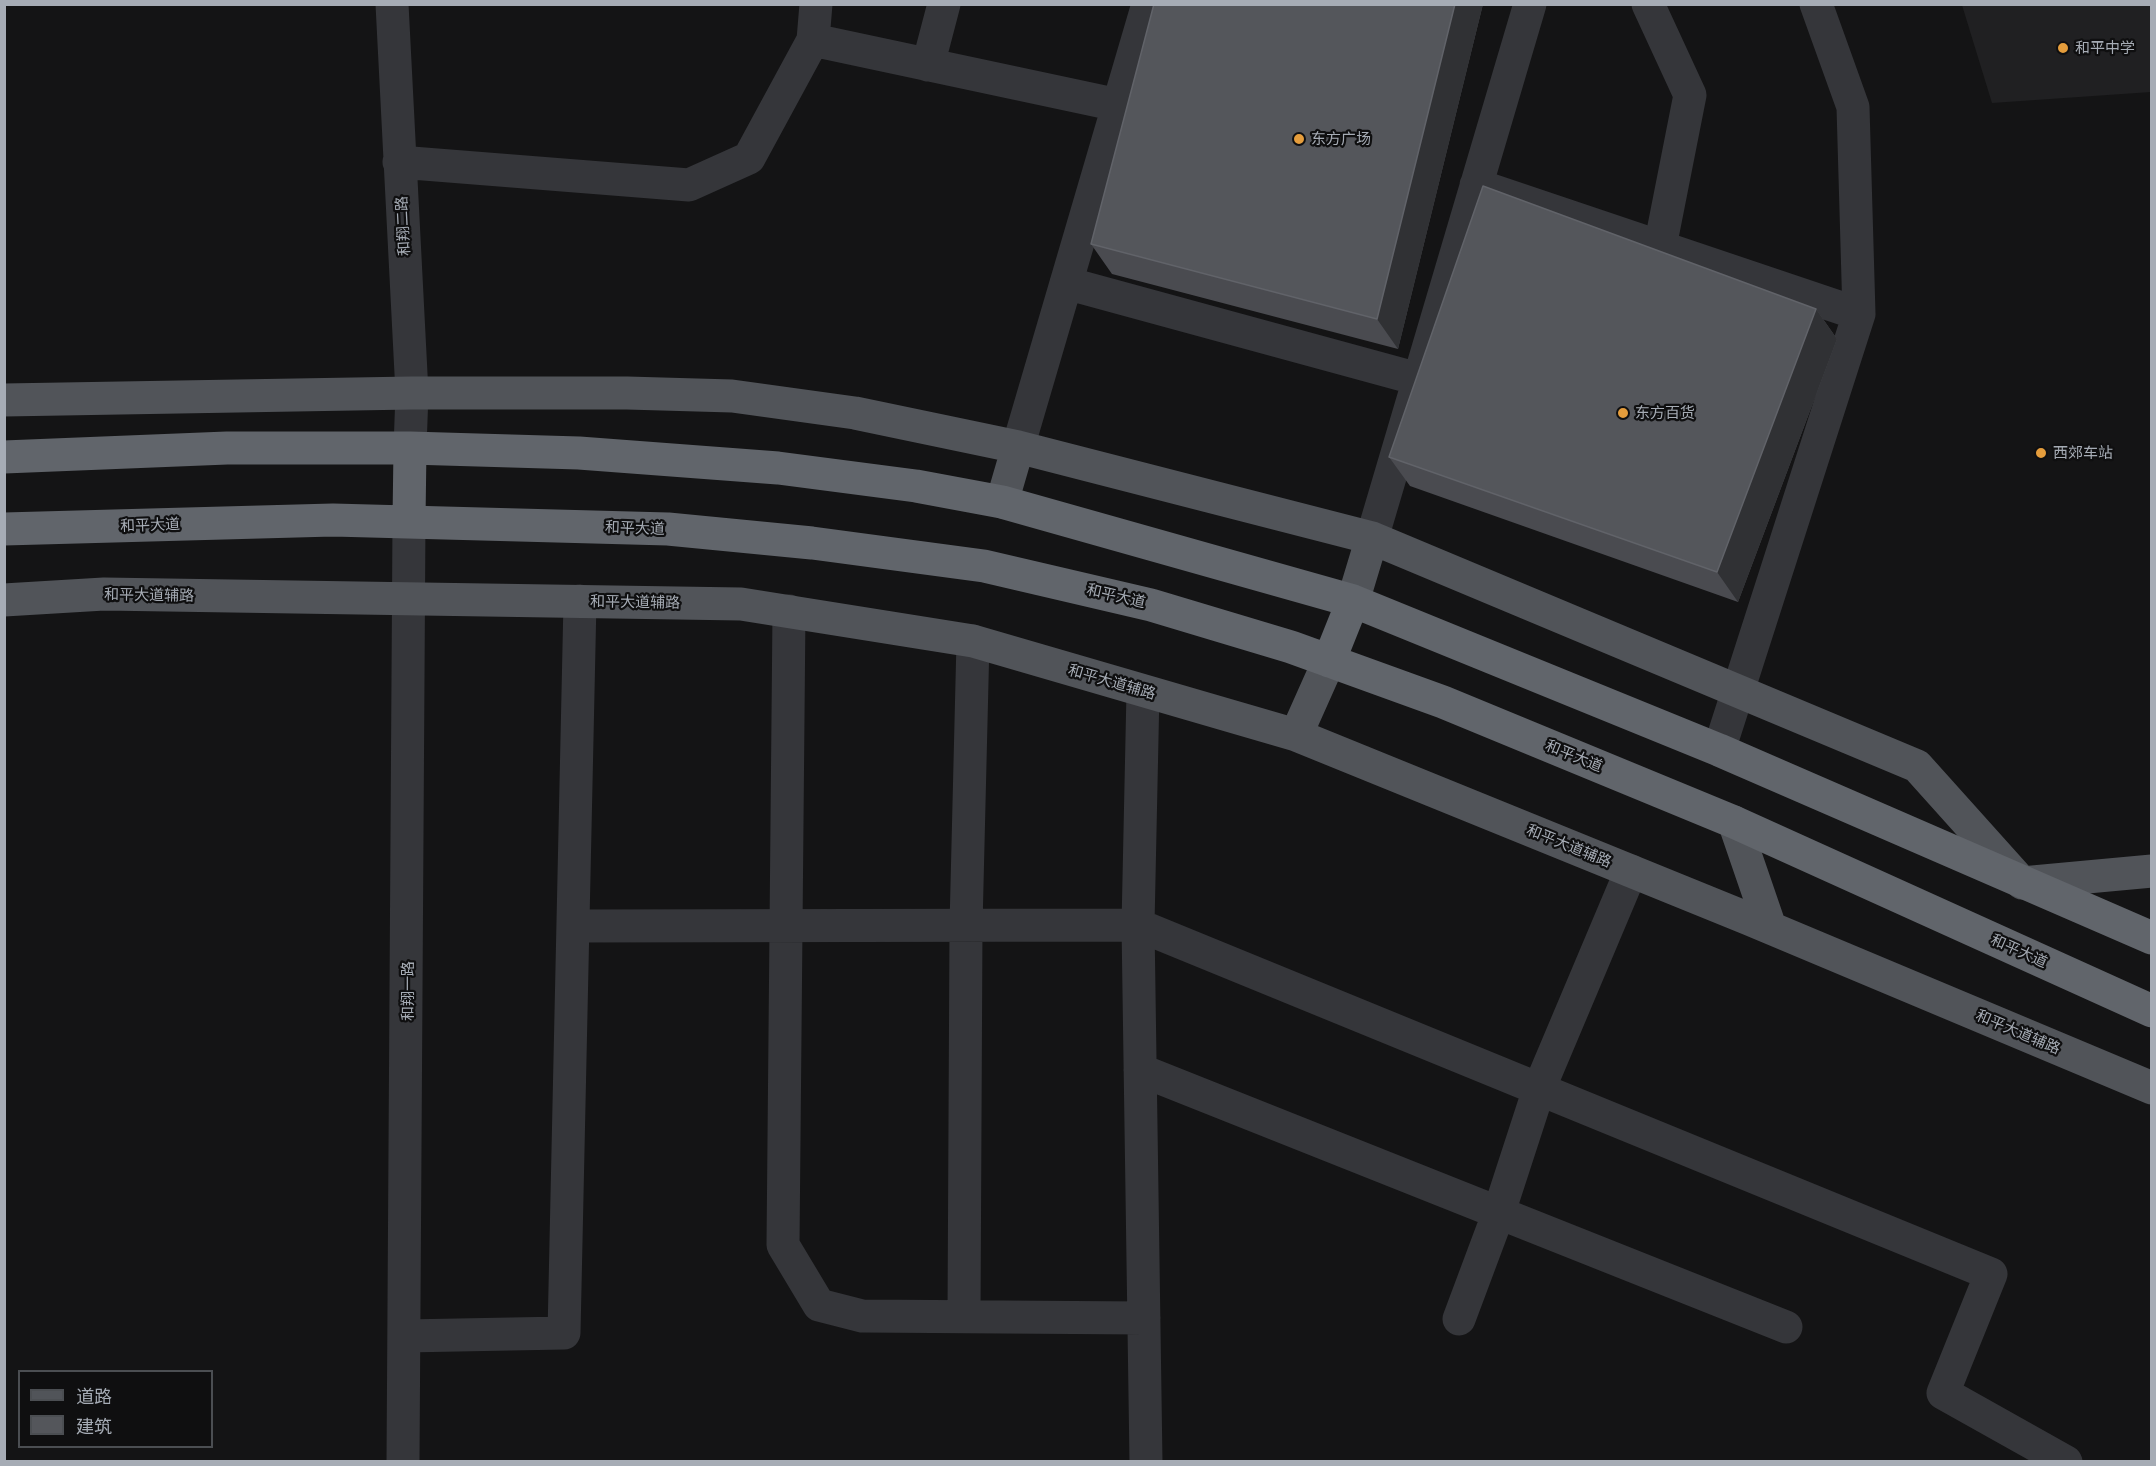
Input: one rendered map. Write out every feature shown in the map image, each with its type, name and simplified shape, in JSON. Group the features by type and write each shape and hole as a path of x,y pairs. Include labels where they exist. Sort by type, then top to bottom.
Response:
{"highway":[{"path":"4,457 227,448 410,448 579,453 778,468 916,486 1002,502 1353,600 1719,750 2151,938"},
{"path":"409,520 410,448"},
{"name":"和平大道","path":"4,530 333,520 409,520 668,529 812,543 984,566 1151,604 1329,661 1443,702 1734,822 2151,1011"},
{"path":"1329,661 1353,600"}],"main road":[{"path":"4,400 412,393 627,393 732,396 855,413 1018,447 1372,538 1917,766 2022,883 2151,871"},
{"path":"1002,502 1018,447"},
{"path":"1353,600 1372,538"},
{"name":"和平大道辅路","path":"4,600 104,594 741,604 973,641 1296,735 1770,927 2151,1088"},
{"path":"1296,735 1329,661"},
{"path":"1734,822 1770,927"}],"street":[{"name":"和翔二路","path":"392,4 412,393 410,448"},
{"path":"399,162 689,185 749,158 813,40 816,4"},
{"path":"928,65 944,4"},
{"path":"1018,447 1148,4"},
{"path":"1372,538 1530,4"},
{"path":"1648,4 1690,95 1660,247"},
{"path":"1719,750 1860,314 1853,107 1816,4"},
{"path":"813,40 1118,105"},
{"path":"1476,185 1860,314"},
{"path":"1066,283 1418,379"},
{"name":"和翔一路","path":"403,1461 409,520"},
{"path":"405,1336 564,1334 580,601"},
{"path":"789,611 783,1245 819,1305 862,1316 1144,1318"},
{"path":"964,1316 966,926 973,641"},
{"path":"1143,691 1138,925 1146,1461"},
{"path":"1459,1318 1499,1212 1539,1089 1631,871"},
{"path":"574,926 1138,925 1991,1274 1943,1393 2066,1461"},
{"path":"1140,1070 1786,1327"}],"shaded area":[{"name":"和平中学","path":"1962,5 2151,5 2151,92 1992,103"}],"building":[{"name":"东方广场","path":"1154,4 1455,4 1377,319 1091,244"},
{"name":"东方百货","path":"1483,186 1816,309 1717,572 1389,457"}],"place":[{"name":"和平中学","path":"2063,48"},
{"name":"东方广场","path":"1299,139"},
{"name":"东方百货","path":"1623,413"},
{"name":"西郊车站","path":"2041,453"}]}
